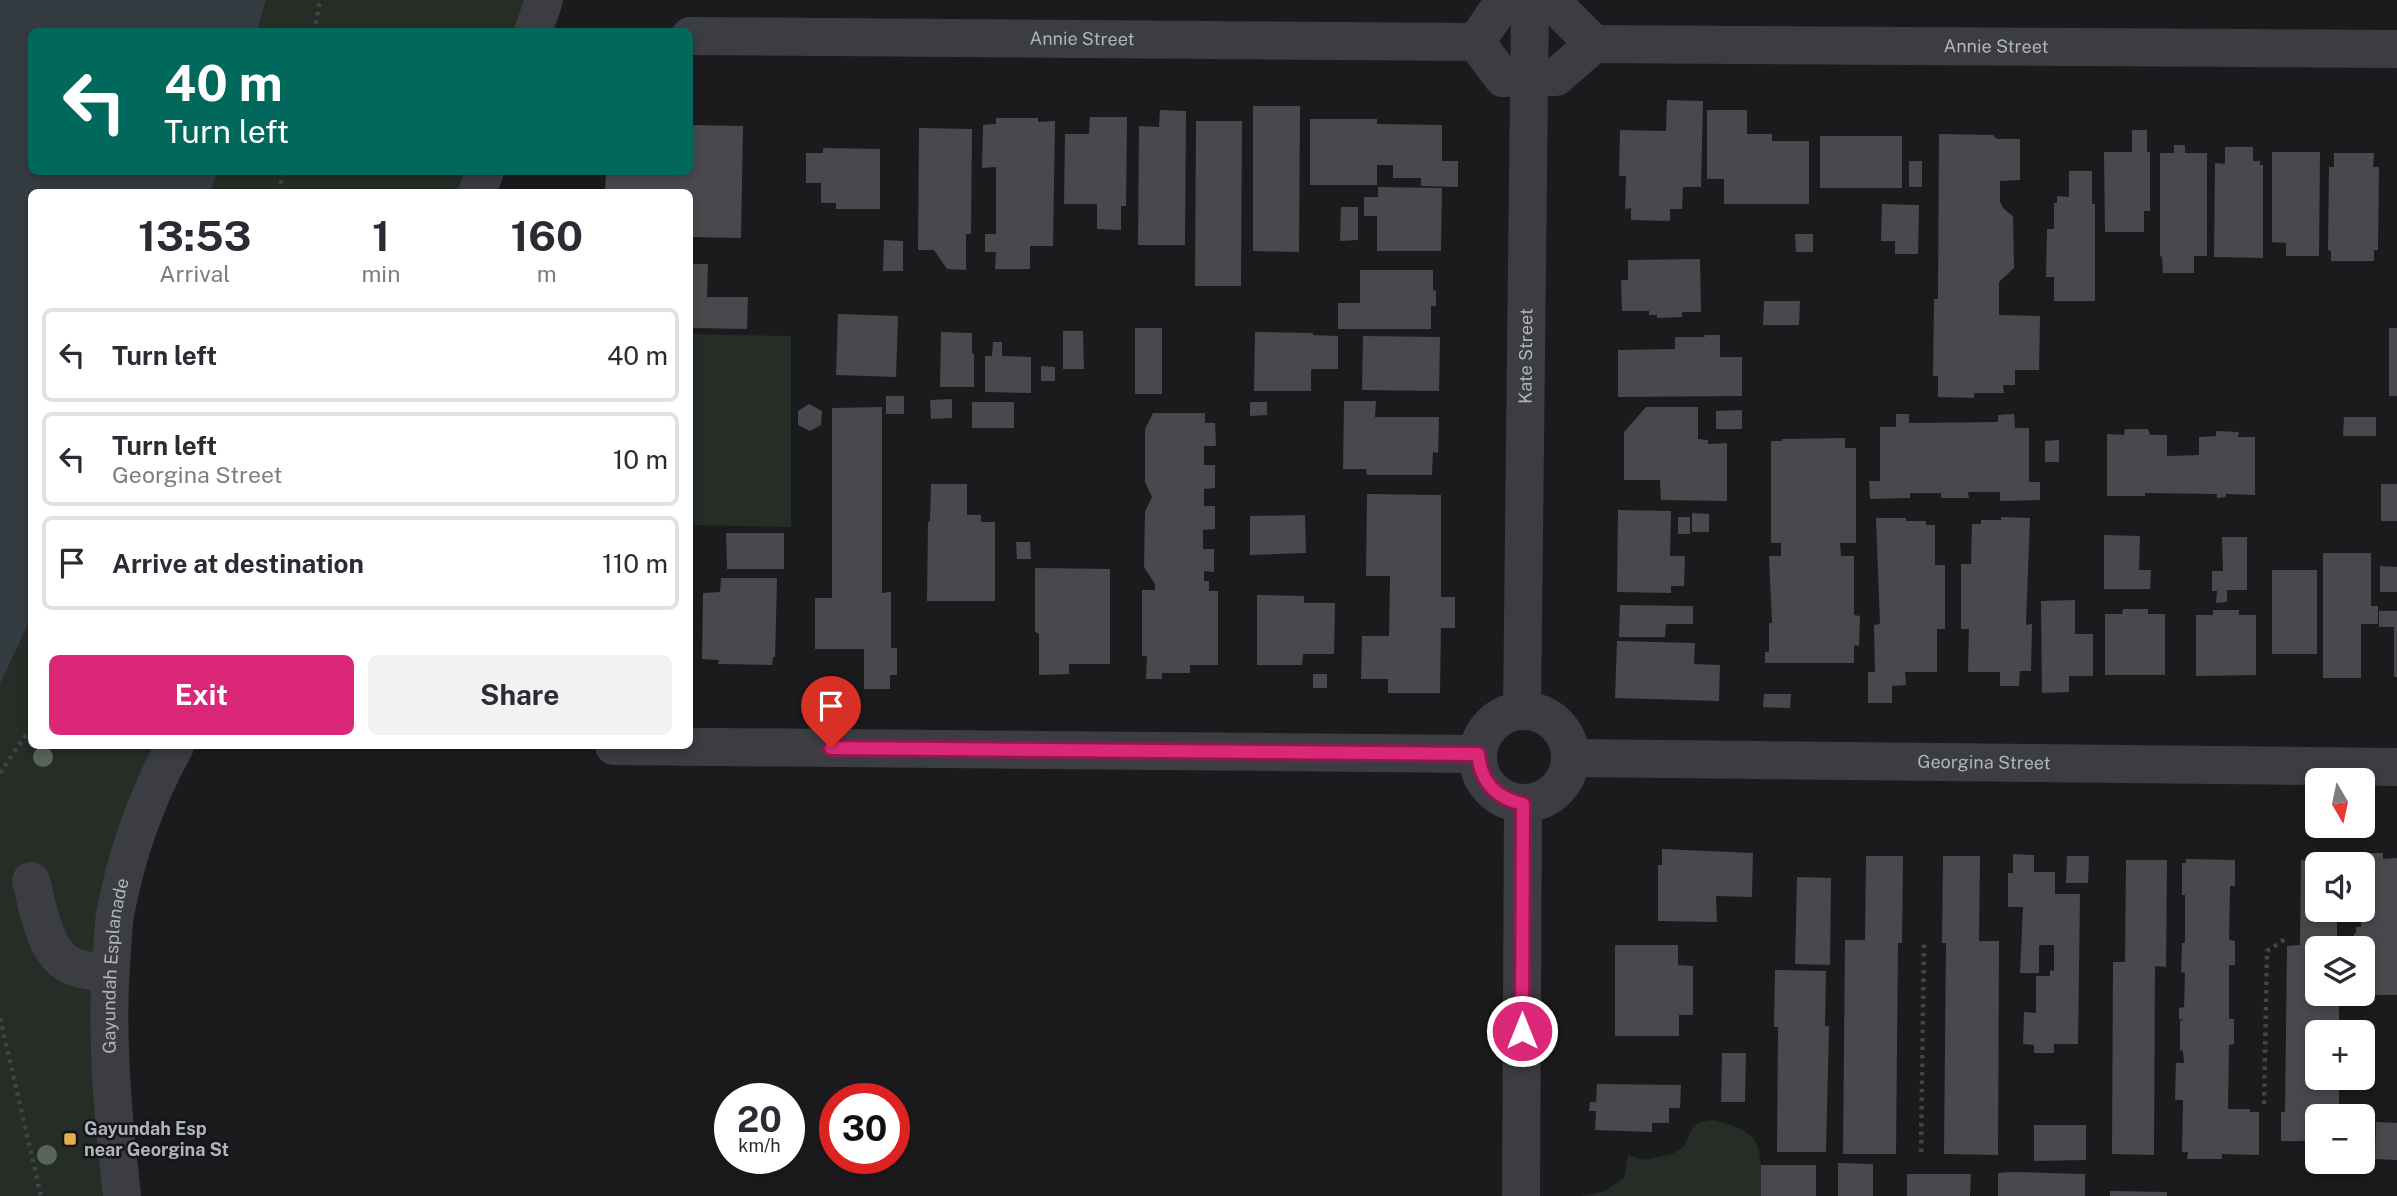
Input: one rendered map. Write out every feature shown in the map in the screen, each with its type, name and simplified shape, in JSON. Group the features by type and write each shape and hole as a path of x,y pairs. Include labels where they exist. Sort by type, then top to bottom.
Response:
{"street":[{"path":"534,28 544,0"},
{"path":"1530,2 1555,5 1594,44 1556,77 1503,78 1476,42 1502,4 1530,2"},
{"name":"Kate Street","path":"1522,711 1530,2"},
{"name":"Annie Street","path":"693,36 1476,42"},
{"name":"Annie Street","path":"1594,44 2397,49"},
{"path":"1522,711 1544,715 1562,729 1569,743 1571,758 1562,785 1551,795 1523,804 1509,801 1490,788 1479,769 1478,754 1480,741 1496,719 1508,713 1522,711"},
{"path":"693,747 1478,754"},
{"name":"Gayundah Esplanade","path":"122,1196 109,1050 110,974 116,907 130,851 150,796 174,749"},
{"name":"Georgina Street","path":"1571,758 2397,768"},
{"path":"1521,1196 1523,804"},
{"path":"31,880 44,930 65,962 76,968 110,974"}],"path":[{"path":"315,28 320,0"},
{"path":"0,773 28,732"},
{"path":"2264,1104 2267,951 2288,937"},
{"path":"1921,1152 1924,941"},
{"path":"0,1018 41,1196"}],"shaded area":[{"path":"0,0 266,0 258,28 28,28 28,175 217,175 211,189 28,189 28,624 0,684"},
{"path":"266,0 544,0 534,28 258,28"},
{"path":"217,175 484,175 478,189 211,189"},
{"path":"693,334 791,336 791,527 693,525"},
{"path":"28,624 28,749 174,749 130,851 122,1196 0,1196 0,684"},
{"path":"1712,1120 1731,1125 1753,1138 1760,1155 1766,1196 1581,1196 1605,1191 1624,1178 1628,1155 1645,1160 1672,1154 1683,1148 1692,1129 1700,1122"}],"building":[{"path":"1667,100 1703,101 1701,187 1683,187 1682,209 1670,209 1670,221 1631,220 1631,208 1625,209 1626,176 1619,176 1620,130 1666,131"},
{"path":"1253,106 1300,106 1299,252 1253,251"},
{"path":"1160,110 1186,111 1185,245 1138,245 1139,126 1159,127"},
{"path":"1707,110 1747,110 1747,134 1772,134 1772,141 1809,141 1809,204 1724,204 1724,179 1707,179"},
{"path":"1090,117 1127,117 1126,206 1121,206 1121,230 1097,229 1097,204 1064,204 1065,134 1089,134"},
{"path":"996,118 1038,118 1038,122 1055,121 1053,246 1030,246 1030,269 995,269 996,252 985,252 985,234 996,234 996,167 982,168 983,125 996,124"},
{"path":"1310,119 1377,119 1377,124 1442,125 1442,161 1458,161 1458,187 1421,186 1421,178 1393,178 1393,165 1377,165 1377,185 1310,185"},
{"path":"1196,121 1242,121 1241,286 1195,286"},
{"path":"693,125 743,126 741,238 693,237 693,189 605,189 606,175 693,175"},
{"path":"919,128 972,129 971,234 966,234 966,270 947,269 934,250 918,250"},
{"path":"2132,130 2147,130 2147,152 2150,152 2150,211 2144,211 2144,232 2105,232 2104,152 2132,152"},
{"path":"1939,134 1993,135 1997,139 2020,139 2020,180 2000,181 2000,202 2013,216 2014,268 1999,282 1999,315 2040,316 2039,370 2015,370 2015,385 2003,385 2004,393 1974,393 1974,398 1938,397 1938,376 1933,376 1934,299 1938,299"},
{"path":"1820,136 1902,136 1902,188 1820,188"},
{"path":"2174,145 2185,145 2185,153 2207,153 2207,256 2194,256 2194,273 2163,273 2160,256 2160,153 2174,153"},
{"path":"2225,147 2253,147 2253,161 2260,161 2260,165 2263,165 2263,258 2214,257 2215,163 2225,164"},
{"path":"823,148 880,149 880,209 836,209 836,203 821,203 821,183 806,183 806,153 823,153"},
{"path":"2272,152 2320,152 2319,256 2286,256 2286,243 2272,242"},
{"path":"2334,153 2374,153 2373,167 2379,167 2378,250 2374,250 2374,261 2331,261 2331,251 2328,250 2329,167 2334,167"},
{"path":"1909,161 1922,161 1922,187 1909,187"},
{"path":"2069,171 2092,171 2092,204 2095,204 2095,301 2054,301 2054,277 2046,277 2047,229 2054,229 2054,203 2057,203 2057,196 2069,197"},
{"path":"1378,187 1442,188 1441,251 1377,251 1377,216 1364,216 1364,197 1378,197"},
{"path":"1882,204 1919,205 1918,254 1895,254 1895,241 1881,241"},
{"path":"1341,207 1358,207 1358,240 1340,241"},
{"path":"1795,234 1813,234 1813,252 1796,252"},
{"path":"884,240 903,241 903,271 883,271"},
{"path":"1700,259 1701,312 1682,312 1682,317 1657,318 1657,315 1649,315 1649,311 1622,311 1621,280 1628,280 1628,260"},
{"path":"693,264 708,264 707,297 748,297 747,329 693,328"},
{"path":"1360,270 1433,270 1436,306 1431,306 1431,329 1338,329 1338,303 1360,303"},
{"path":"1764,301 1800,301 1799,325 1763,325"},
{"path":"838,314 898,316 896,377 836,375"},
{"path":"1135,328 1162,328 1162,394 1135,394"},
{"path":"2389,328 2397,328 2397,396 2389,396"},
{"path":"1063,331 1083,331 1084,369 1063,369"},
{"path":"941,332 972,333 974,387 940,387"},
{"path":"1255,332 1338,336 1338,369 1311,369 1311,391 1254,391"},
{"path":"1704,335 1720,335 1720,357 1742,357 1742,396 1618,397 1618,350 1675,349 1675,337 1705,337"},
{"path":"1363,336 1440,337 1439,391 1362,390"},
{"path":"993,342 1002,342 1002,356 1031,357 1031,393 985,392 985,356 992,356"},
{"path":"1041,366 1055,367 1055,381 1041,381"},
{"path":"886,396 904,396 904,414 886,414"},
{"path":"952,399 952,418 931,419 930,400"},
{"path":"1344,401 1376,401 1375,417 1439,417 1438,453 1433,452 1432,475 1367,475 1366,469 1343,469"},
{"path":"972,402 1014,402 1014,428 972,428"},
{"path":"1250,402 1267,402 1267,415 1250,416"},
{"path":"809,404 822,411 821,425 810,431 798,425 798,411"},
{"path":"882,407 882,593 891,592 891,648 897,648 897,675 890,675 890,689 864,689 864,649 815,649 815,598 832,598 832,408"},
{"path":"1646,407 1698,407 1698,439 1708,440 1708,444 1727,443 1727,501 1661,500 1660,480 1624,480 1624,432"},
{"path":"1742,410 1742,429 1716,429 1716,411"},
{"path":"1153,413 1205,413 1205,423 1215,423 1216,446 1204,446 1204,465 1215,465 1215,488 1204,489 1204,506 1215,506 1215,529 1203,530 1203,549 1214,549 1214,572 1204,571 1204,581 1209,581 1209,591 1218,591 1218,665 1190,665 1190,673 1162,673 1162,679 1146,679 1147,656 1142,656 1142,590 1155,590 1155,584 1144,567 1145,512 1152,497 1145,482 1145,429"},
{"path":"1896,414 1909,414 1909,423 1998,422 1998,415 2014,414 2015,428 2029,428 2029,482 2040,482 2040,500 2000,501 2000,492 1968,492 1969,498 1941,498 1941,493 1910,493 1910,498 1870,499 1869,481 1880,481 1880,427 1896,427"},
{"path":"2344,417 2376,417 2376,436 2343,436"},
{"path":"2125,429 2148,429 2150,435 2167,435 2167,456 2199,455 2199,437 2216,436 2216,431 2239,432 2238,437 2255,437 2255,495 2226,494 2226,497 2217,498 2217,494 2145,493 2145,496 2107,496 2107,434 2124,435"},
{"path":"1845,438 1845,448 1856,448 1856,543 1840,543 1841,556 1854,556 1854,615 1860,616 1859,646 1854,645 1854,663 1765,663 1765,652 1769,652 1769,623 1772,623 1769,556 1781,556 1781,543 1771,543 1771,441"},
{"path":"2059,440 2059,462 2045,462 2045,441"},
{"path":"931,484 967,484 967,515 981,515 981,522 995,522 995,601 927,601"},
{"path":"2381,484 2397,484 2397,521 2381,521"},
{"path":"1367,494 1441,495 1441,597 1455,597 1455,628 1441,628 1440,693 1388,693 1388,679 1361,679 1362,636 1389,636 1390,576 1366,576"},
{"path":"1618,510 1671,511 1670,556 1685,556 1684,586 1671,586 1671,593 1617,592"},
{"path":"1692,513 1709,514 1709,532 1692,532"},
{"path":"1305,515 1306,553 1250,555 1250,516"},
{"path":"1678,517 1690,517 1690,534 1678,534"},
{"path":"2001,517 2030,518 2026,625 2032,624 2031,671 2020,671 2019,686 2000,686 2000,672 1968,672 1969,629 1961,629 1961,564 1971,564 1972,524 1981,524 1981,520 2001,520"},
{"path":"1876,518 1906,518 1906,521 1926,521 1926,525 1935,525 1935,565 1945,565 1945,629 1937,629 1937,672 1905,672 1906,685 1892,686 1892,703 1868,703 1868,672 1875,672 1874,625 1880,624"},
{"path":"726,533 784,533 784,569 727,569"},
{"path":"2104,535 2140,536 2139,570 2151,570 2150,589 2104,589"},
{"path":"2222,537 2247,537 2247,590 2227,590 2227,602 2216,603 2217,591 2212,591 2212,571 2223,571"},
{"path":"1016,542 1030,542 1031,559 1017,559"},
{"path":"2323,553 2371,553 2371,606 2378,606 2378,624 2361,624 2361,678 2323,678"},
{"path":"2380,566 2397,567 2397,592 2380,592"},
{"path":"1035,568 1110,569 1110,664 1069,664 1069,674 1039,675 1039,634 1035,632"},
{"path":"2272,570 2317,570 2317,654 2272,654"},
{"path":"721,578 777,578 775,657 772,665 718,664 719,660 702,659 703,593 720,592"},
{"path":"1257,595 1304,596 1304,603 1335,603 1334,654 1303,654 1302,665 1257,665"},
{"path":"2075,600 2075,634 2093,634 2093,676 2069,676 2069,692 2042,693 2041,601"},
{"path":"1620,605 1693,606 1693,624 1666,624 1665,637 1619,637"},
{"path":"2123,609 2148,609 2148,614 2165,614 2165,675 2105,675 2105,614 2122,614"},
{"path":"2213,610 2239,610 2239,615 2256,615 2256,675 2196,676 2196,615 2213,615"},
{"path":"2379,611 2397,611 2397,677 2394,677 2394,627 2379,627"},
{"path":"1617,641 1695,643 1694,664 1720,665 1719,701 1615,698"},
{"path":"1313,674 1327,674 1327,688 1313,688"},
{"path":"1764,694 1791,694 1790,708 1763,707"},
{"path":"1662,849 1753,853 1752,897 1716,896 1717,922 1658,921 1658,865 1662,865"},
{"path":"2375,853 2383,853 2383,859 2397,858 2397,995 2375,995 2375,936 2354,936 2356,927 2361,927 2361,922 2375,922"},
{"path":"2013,854 2034,855 2034,872 2055,872 2055,894 2080,894 2078,1044 2054,1044 2054,1053 2034,1053 2034,1045 2023,1044 2024,1012 2036,1013 2036,976 2050,976 2050,970 2054,971 2054,945 2039,945 2039,973 2020,973 2023,907 2008,907 2008,873 2013,873"},
{"path":"1866,856 1903,856 1902,943 1898,943 1896,1154 1843,1154 1845,940 1865,940"},
{"path":"1943,856 1980,856 1979,941 1999,941 1998,1155 1944,1154 1946,943 1942,943"},
{"path":"2067,856 2089,856 2088,883 2066,883"},
{"path":"2186,859 2235,860 2235,886 2230,886 2229,940 2235,941 2235,965 2229,965 2229,1019 2234,1019 2234,1044 2229,1045 2228,1109 2250,1109 2250,1112 2259,1112 2259,1155 2222,1154 2222,1159 2187,1159 2188,1152 2182,1152 2183,1100 2175,1100 2176,1063 2184,1063 2183,1051 2180,1050 2180,1021 2184,1020 2179,1019 2179,1008 2184,1007 2185,973 2181,972 2182,943 2185,943 2185,895 2182,895 2182,863 2186,863"},
{"path":"2126,860 2167,860 2166,967 2155,966 2154,1155 2112,1154 2113,962 2125,962"},
{"path":"2301,860 2305,860 2305,922 2337,922 2337,936 2305,936 2305,1006 2339,1006 2339,1020 2305,1020 2305,1090 2339,1090 2339,1104 2305,1104 2305,1141 2281,1141 2281,1112 2285,1112 2287,946 2300,945"},
{"path":"1797,877 1831,878 1830,965 1795,964"},
{"path":"1615,945 1678,945 1678,965 1693,966 1693,1015 1679,1015 1679,1036 1615,1036"},
{"path":"1775,970 1826,971 1825,1026 1829,1026 1826,1152 1777,1152 1778,1027 1774,1027"},
{"path":"1722,1053 1746,1053 1745,1102 1721,1102"},
{"path":"1597,1084 1681,1085 1680,1108 1669,1108 1669,1123 1652,1123 1652,1132 1595,1130 1596,1111 1589,1111 1590,1102 1596,1102"},
{"path":"2376,1122 2397,1123 2397,1160 2375,1159"},
{"path":"2034,1125 2086,1125 2086,1160 2034,1161"},
{"path":"1838,1163 1873,1164 1873,1196 1838,1196"},
{"path":"1761,1165 1816,1165 1816,1196 1761,1196"},
{"path":"1998,1173 2085,1174 2085,1196 1998,1196"},
{"path":"1907,1174 1971,1174 1970,1196 1907,1196"},
{"path":"2110,1191 2167,1192 2167,1196 2110,1196"}],"place":[{"name":"Gayundah Esp near Georgina St","path":"70,1139"}],"route":[{"path":"831,748 1478,754 1479,769 1485,782 1509,801 1523,804 1522,1031"}]}
